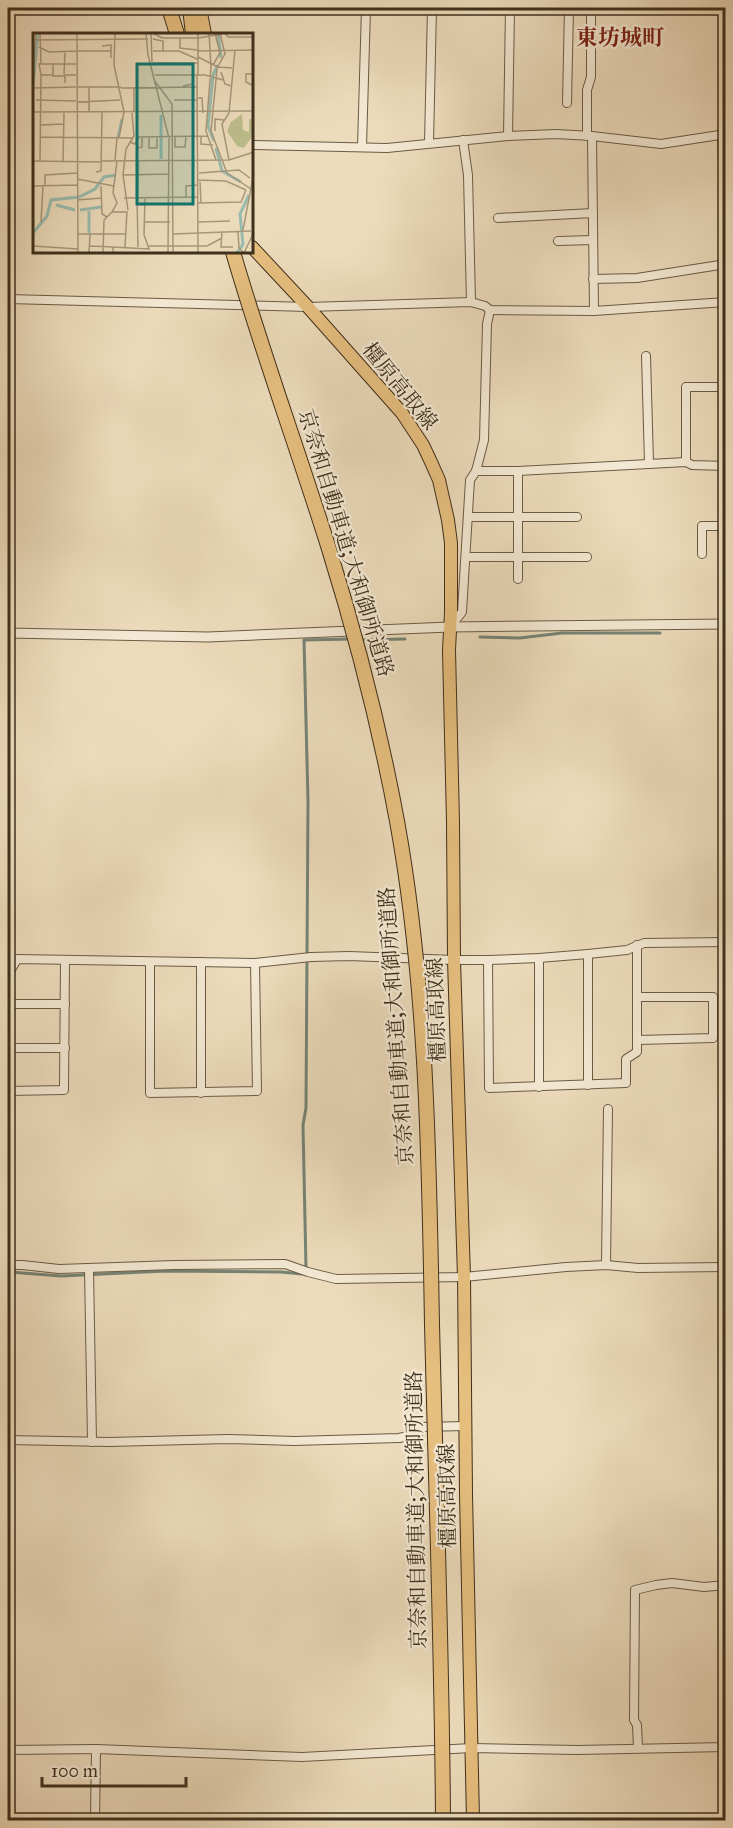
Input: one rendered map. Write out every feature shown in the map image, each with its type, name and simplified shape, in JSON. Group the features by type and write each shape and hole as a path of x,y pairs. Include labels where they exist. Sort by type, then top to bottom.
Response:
{"highway":[{"path":"167,8 177,33"},
{"path":"190,8 193,33"},
{"name":"京奈和自動車道;大和御所道路","path":"234,254 253,321 328,547 366,676 384,755 409,894 418,977 428,1134 443,1821"}],"main road":[{"path":"167,8 170,33"},
{"path":"200,8 205,33"},
{"name":"橿原高取線","path":"254,239 266,263"},
{"name":"橿原高取線","path":"254,250 402,413 431,462 444,498 448,520 451,543 454,960 464,1277 473,1821"}],"street":[{"path":"362,147 366,8"},
{"path":"429,143 432,8"},
{"path":"508,136 510,8"},
{"path":"567,103 569,8"},
{"path":"591,8 591,77 586,90 593,213 594,311"},
{"path":"254,145 387,148 508,136 556,134 661,144 724,134 726,254"},
{"path":"464,140 468,175 471,302"},
{"path":"498,218 593,213"},
{"path":"558,241 593,240"},
{"path":"593,279 637,278 726,264"},
{"path":"8,299 308,307 471,302 490,310 594,311 726,302"},
{"path":"450,627 462,612 470,480 476,471 484,440 487,324 490,310"},
{"path":"646,356 649,463"},
{"path":"686,462 686,387 726,387"},
{"path":"476,471 686,462 692,465 726,466"},
{"path":"518,471 518,579"},
{"path":"469,517 577,517"},
{"path":"702,554 702,526 726,526"},
{"path":"466,558 587,558"},
{"path":"8,633 208,637 450,627 726,624"},
{"path":"8,975 17,959 255,963 307,957 349,956 488,960 627,950 644,943 726,942"},
{"path":"488,960 489,1088 626,1083 626,1059 637,1052 638,1040 637,945"},
{"path":"588,954 588,1085"},
{"path":"538,1087 539,958"},
{"path":"8,1091 64,1090 65,961"},
{"path":"150,962 150,1093 257,1091 255,963"},
{"path":"201,962 201,1093"},
{"path":"637,997 713,997 713,1038 638,1040"},
{"path":"8,1004 65,1004"},
{"path":"8,1048 65,1048"},
{"path":"606,1265 608,1108"},
{"path":"8,1265 89,1273 174,1265 285,1264 336,1279 464,1277 606,1265 638,1268 726,1267"},
{"path":"89,1273 92,1442"},
{"path":"8,1440 294,1441 399,1438 418,1434 422,1427 465,1426"},
{"path":"638,1748 637,1725 634,1720 635,1590 672,1583 704,1587 726,1585"},
{"path":"8,1750 96,1749 302,1756 472,1748 577,1750 726,1747"},
{"path":"95,1821 96,1749"}],"waterway":[{"path":"480,637 520,638 562,633 660,633"},
{"path":"8,1274 10,1272 61,1276 165,1271 302,1274 306,1268 303,1125 306,1108 308,801 304,640 352,639"},
{"path":"358,640 405,639"}],"district":[{"name":"東坊城町","path":"620,37"}]}
